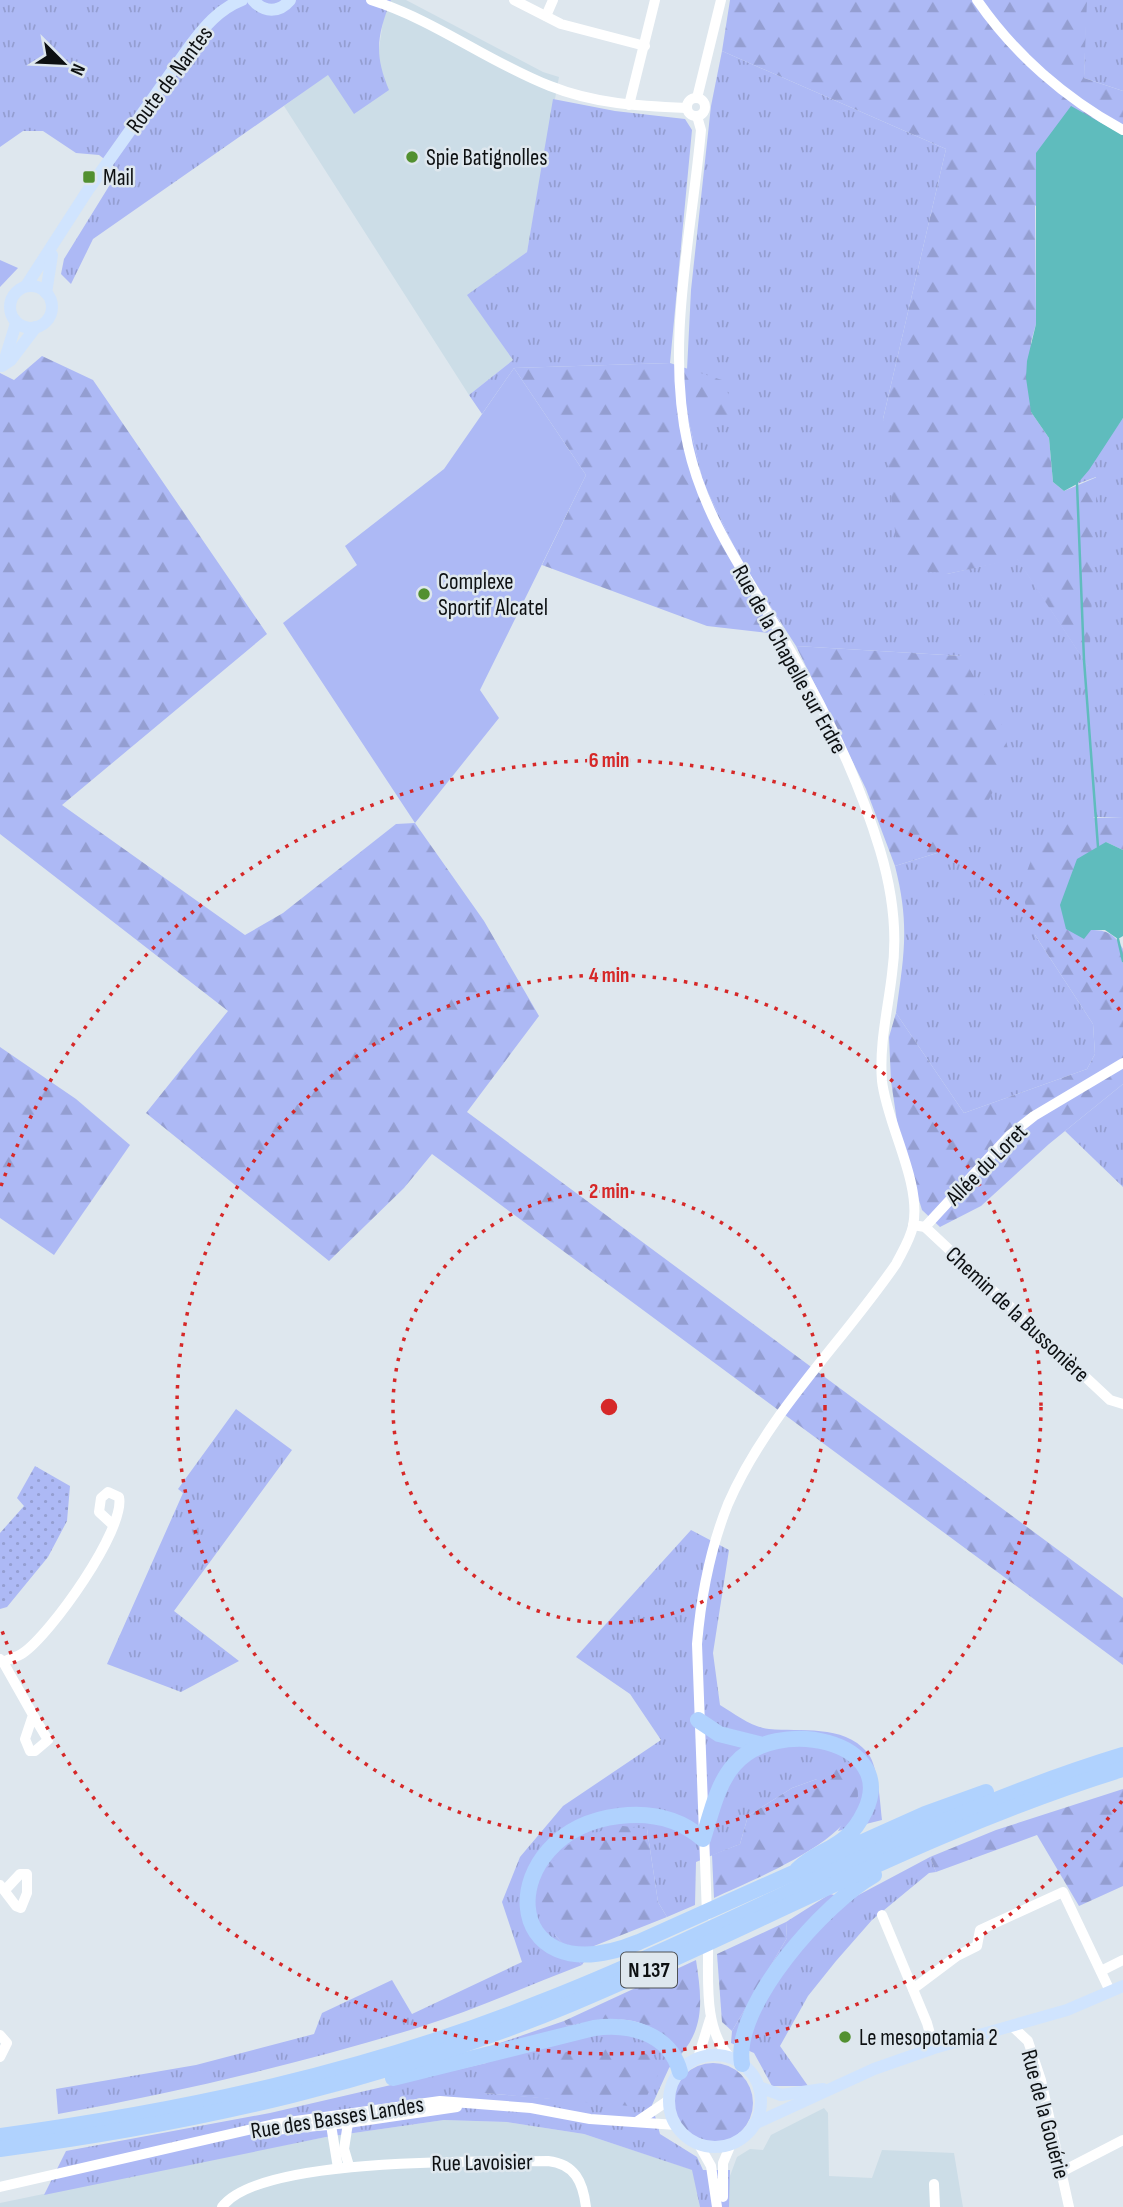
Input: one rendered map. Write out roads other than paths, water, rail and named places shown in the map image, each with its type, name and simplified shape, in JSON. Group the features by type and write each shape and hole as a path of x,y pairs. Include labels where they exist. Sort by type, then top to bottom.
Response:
{"highway":[{"path":"698,1720 719,1734 759,1744"},
{"path":"797,1870 833,1849 853,1830 867,1804 869,1785 857,1758 843,1747 788,1738 759,1744 743,1755 729,1771 704,1839 677,1821 644,1815 608,1817 574,1830 544,1856 530,1880 527,1906 533,1927 544,1942 559,1952 596,1955 639,1942 797,1870 967,1798 1020,1781 1036,1783"},
{"name":"N 137","path":"0,2136 156,2112 275,2087 396,2053 507,2014 622,1967 923,1828 1036,1783 1123,1755"},
{"name":"N 137","path":"0,2149 163,2124 339,2085 473,2042 572,2004 949,1832 1123,1769"},
{"path":"736,2060 750,2022 782,1963 809,1928 860,1882 939,1844 949,1832"},
{"path":"507,2014 518,2003 732,1900"},
{"path":"339,2085 353,2088 594,2028 614,2026 634,2029 657,2039 674,2057 680,2072"}],"main road":[{"name":"Route de Nantes","path":"26,286 196,37 229,5 242,0"},
{"path":"253,0 259,6 271,10 282,8 290,0"},
{"name":"Route de Nantes","path":"46,293 48,270 57,237"},
{"path":"26,286 36,286 51,300 51,313 36,327 11,360 1,367 11,348 16,323 10,303 16,291 26,286"},
{"path":"16,323 36,327"},
{"path":"754,2124 831,2088 934,2048 1013,2027 1123,1986"},
{"path":"759,2087 760,2108 754,2124 743,2138 731,2144 709,2146 698,2143 676,2125 669,2100 670,2089 680,2072 698,2058 719,2055 736,2060 759,2087 781,2095 831,2088"}],"street":[{"path":"371,0 421,20 549,86 583,97 629,105 687,108"},
{"path":"514,0 561,24 645,46"},
{"path":"546,16 553,0"},
{"path":"629,105 655,0"},
{"path":"697,98 721,0"},
{"path":"977,0 1022,53 1064,92 1087,110 1123,130"},
{"path":"697,98 705,105 704,111 697,116 689,113 687,108 690,100 697,98"},
{"name":"Rue de la Chapelle sur Erdre","path":"697,116 701,131 678,345 687,442 699,488 715,525 818,699 864,799 881,853 895,926 892,972 883,1027 882,1081 908,1177 914,1210 908,1242 878,1290 764,1441 729,1503 714,1545 700,1606 697,1644 711,2016"},
{"name":"Allée du Loret","path":"925,1227 1010,1135 1034,1116 1123,1063"},
{"path":"913,1226 925,1227"},
{"name":"Chemin de la Bussonière","path":"925,1227 1110,1399 1123,1404"},
{"path":"33,1715 1,1661 24,1653 56,1620 83,1583 113,1525"},
{"path":"913,1989 957,1956 977,1946 979,1930 1063,1892 1110,1992"},
{"path":"882,1915 934,2048"},
{"path":"1101,1971 1123,1960"},
{"path":"711,2016 716,2036 736,2060"},
{"path":"698,2058 711,2016"},
{"name":"Rue de la Gouérie","path":"1013,2027 1023,2034 1032,2054 1063,2171 1069,2207"},
{"path":"0,2035 7,2043 0,2057"},
{"path":"638,2121 669,2100"},
{"name":"Rue des Basses Landes","path":"0,2188 311,2117 440,2101 531,2108 590,2119 676,2125"},
{"path":"230,2135 348,2123 476,2104"},
{"path":"331,2125 367,2111"},
{"path":"343,2167 348,2123"},
{"path":"331,2125 343,2167"},
{"path":"1063,2171 1123,2140"},
{"path":"698,2143 711,2166 717,2207"},
{"path":"723,2207 723,2164 731,2144"},
{"name":"Rue Lavoisier","path":"222,2207 244,2189 343,2167 558,2162 578,2177 586,2207"},
{"path":"934,2184 935,2207"}],"waterway":[{"path":"1077,484 1084,660 1098,847"},
{"path":"1118,939 1123,961"}],"place":[{"name":"Spie Batignolles","path":"412,157"},
{"name":"Mail","path":"89,177"},
{"name":"Complexe Sportif Alcatel","path":"424,594"},
{"name":"Le mesopotamia 2","path":"845,2037"}]}
